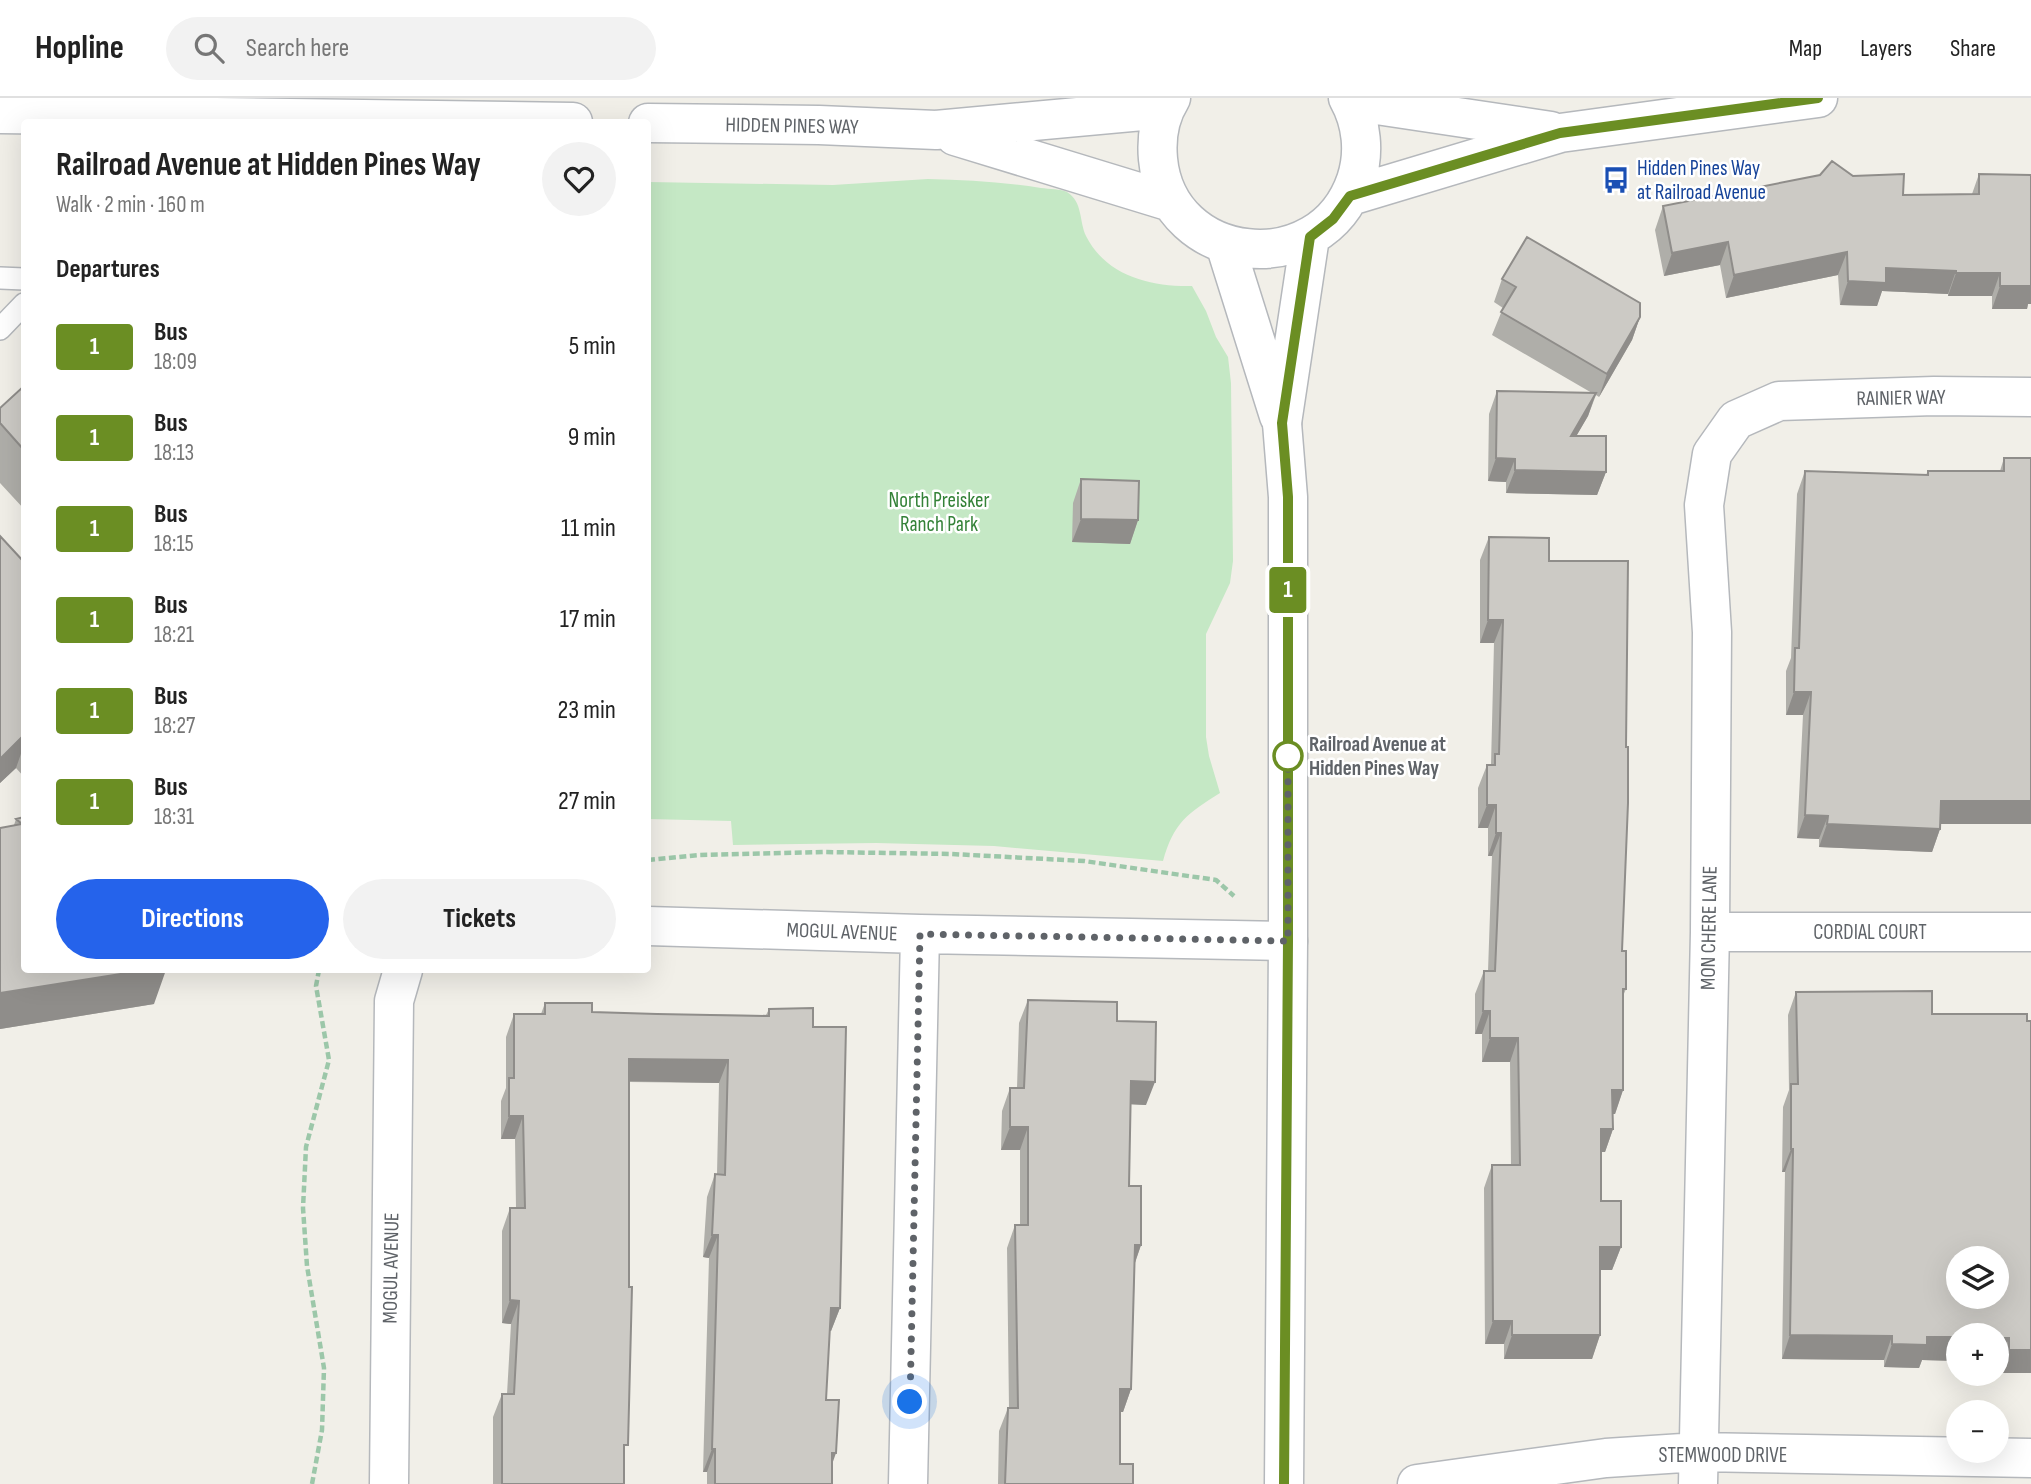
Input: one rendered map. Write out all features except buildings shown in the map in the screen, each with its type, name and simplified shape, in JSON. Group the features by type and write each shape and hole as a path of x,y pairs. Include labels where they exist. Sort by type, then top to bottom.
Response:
{"street":[{"path":"1350,196 1560,133 1818,98"},
{"path":"1167,104 1156,140 1159,172 1171,202 1195,228 1225,244 1254,250 1282,247 1310,237 1333,219 1350,196 1361,165 1361,132 1349,100 1560,133"},
{"name":"HIDDEN PINES WAY","path":"651,123 819,125 936,130 1167,104"},
{"path":"0,114 224,114 442,119"},
{"name":"HIDDEN PINES WAY","path":"936,130 1171,202"},
{"path":"1282,423 1310,237"},
{"path":"1225,244 1282,423 1288,497 1284,1484"},
{"name":"RAINIER WAY","path":"1772,404 1779,401 1934,396 2031,397"},
{"name":"MON CHERE LANE","path":"1698,1468 1710,932 1712,632 1704,505 1712,454 1736,420 1772,404"},
{"name":"MOGUL AVENUE","path":"651,926 1288,941"},
{"name":"CORDIAL COURT","path":"1710,932 2031,932"},
{"path":"908,1484 920,934"},
{"name":"MOGUL AVENUE","path":"389,1484 394,1000 402,973"},
{"name":"STEMWOOD DRIVE","path":"1417,1484 1606,1458 1698,1468 2031,1458"}],"lane":[{"path":"0,278 21,279"},
{"path":"0,329 21,307"}],"path":[{"path":"651,860 699,855 825,852 951,854 1084,861 1216,880 1288,941"},
{"path":"312,1484 323,1430 324,1368 307,1266 303,1208 306,1147 329,1060 316,986 318,973"}],"green space":[{"name":"North Preisker Ranch Park","path":"928,179 999,183 1067,192 1076,201 1086,236 1105,261 1118,270 1146,281 1192,286 1206,311 1216,337 1228,357 1231,383 1233,561 1230,583 1206,634 1206,737 1220,793 1183,820 1172,837 1163,861 994,846 876,843 733,845 731,821 651,819 651,182 833,185"}],"bus line":[{"name":"1","path":"1284,1484 1288,497 1282,423 1310,237 1333,219 1350,196 1560,133 1818,98"}],"place":[{"name":"Hidden Pines Way at Railroad Avenue","path":"1616,180"},
{"name":"Railroad Avenue at Hidden Pines Way","path":"1288,756"}],"route":[{"path":"910,1402 920,934 1288,941 1288,747 1288,756"}]}
